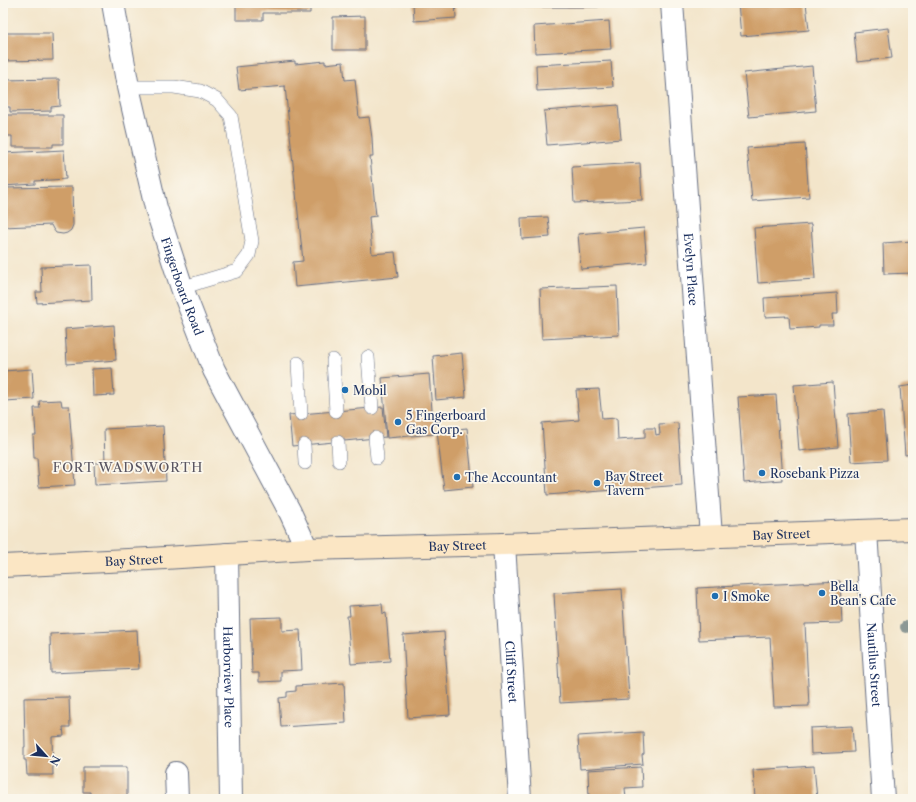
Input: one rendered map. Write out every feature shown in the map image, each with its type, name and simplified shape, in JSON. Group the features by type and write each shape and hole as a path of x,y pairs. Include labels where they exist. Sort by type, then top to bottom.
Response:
{"main road":[{"name":"Bay Street","path":"3,566 307,549 504,544 913,529"}],"street":[{"name":"Fingerboard Road","path":"113,3 128,87 156,208 182,288 214,370 290,512 307,549"},
{"name":"Evelyn Place","path":"672,3 711,536"},
{"name":"Nautilus Street","path":"866,530 883,799"},
{"name":"Cliff Street","path":"504,544 520,799"},
{"name":"Harborview Place","path":"227,554 231,799"},
{"path":"176,773 177,799"}],"lane":[{"path":"128,87 174,87 200,91 217,100 231,116 252,241 249,255 236,271 182,288"},
{"path":"368,357 372,408"},
{"path":"333,360 336,411"},
{"path":"298,363 302,414"},
{"path":"375,438 377,458"},
{"path":"338,442 339,461"},
{"path":"304,445 305,463"}],"building":[{"path":"236,3 310,3 310,13 263,13 263,20 236,20"},
{"path":"413,3 455,3 456,18 414,21"},
{"path":"524,3 598,3 598,7 524,7"},
{"path":"738,3 806,3 809,30 741,36"},
{"path":"365,16 365,50 333,50 333,17"},
{"path":"609,21 611,49 535,53 534,26"},
{"path":"888,28 892,58 857,62 854,32"},
{"path":"3,33 52,33 53,60 3,61"},
{"path":"295,61 295,64 325,61 325,64 343,62 345,80 355,79 359,118 369,117 372,138 373,157 370,157 376,216 369,217 372,254 395,252 398,277 295,287 293,262 303,261 285,86 239,90 236,67"},
{"path":"611,61 613,87 537,91 536,65"},
{"path":"812,66 816,111 749,117 744,73"},
{"path":"59,79 60,106 51,107 51,111 10,112 10,107 3,107 3,80"},
{"path":"618,105 621,139 547,145 544,111"},
{"path":"3,115 63,115 63,144 53,144 53,147 12,147 12,136 3,136"},
{"path":"805,144 809,197 752,201 747,148"},
{"path":"64,150 66,179 35,181 35,184 3,186 3,153"},
{"path":"640,163 642,200 574,203 572,167"},
{"path":"72,187 73,225 71,230 67,233 56,233 51,225 3,227 3,188"},
{"path":"548,217 550,237 522,239 521,218"},
{"path":"811,224 815,279 758,283 754,228"},
{"path":"644,228 647,263 581,269 578,234"},
{"path":"913,241 913,273 884,274 883,243"},
{"path":"91,265 92,300 37,303 36,292 42,292 41,267"},
{"path":"617,286 619,335 542,339 540,289"},
{"path":"837,293 838,314 832,314 833,325 819,325 819,327 790,329 789,317 765,317 764,298"},
{"path":"114,325 116,360 67,364 65,329"},
{"path":"462,353 466,397 436,400 433,356"},
{"path":"112,368 114,395 93,396 92,369"},
{"path":"32,369 34,399 6,401 4,371"},
{"path":"429,374 434,434 387,438 382,378"},
{"path":"833,382 838,447 799,451 794,385"},
{"path":"913,385 913,454 905,455 900,387"},
{"path":"599,389 602,419 617,418 618,440 645,438 645,428 655,428 656,435 660,434 659,424 678,423 682,485 547,495 542,423 579,420 576,390"},
{"path":"776,395 782,480 744,483 738,397"},
{"path":"61,400 62,406 69,406 75,485 39,487 37,458 34,458 33,435 36,435 34,408 40,408 39,401"},
{"path":"383,407 386,437 292,446 289,415"},
{"path":"883,411 887,460 851,462 848,414"},
{"path":"163,426 166,481 95,485 94,463 105,463 104,429"},
{"path":"467,428 473,487 444,490 437,431"},
{"path":"4,455 6,484 3,484"},
{"path":"840,581 842,623 805,624 809,706 774,707 770,637 699,640 697,588"},
{"path":"622,589 629,699 560,703 554,593"},
{"path":"382,604 383,614 386,613 390,661 351,664 347,616 350,616 349,606"},
{"path":"282,617 282,631 300,630 302,670 281,671 281,681 259,682 259,673 252,673 250,618"},
{"path":"137,630 139,669 51,673 50,634"},
{"path":"444,632 450,715 408,718 403,635"},
{"path":"344,683 346,723 281,727 279,698 287,697 287,692 296,691 296,686"},
{"path":"69,697 70,727 63,727 64,736 52,737 53,775 27,775 26,760 24,760 24,698"},
{"path":"852,726 854,752 811,754 810,728"},
{"path":"643,732 643,764 580,769 578,736"},
{"path":"814,766 817,799 755,799 753,770"},
{"path":"83,767 127,767 127,799 90,799 90,792 83,792"},
{"path":"641,767 642,787 625,788 626,799 589,799 588,770"}],"place":[{"name":"Mobil","path":"345,390"},
{"name":"5 Fingerboard Gas Corp.","path":"398,422"},
{"name":"Rosebank Pizza","path":"762,473"},
{"name":"The Accountant","path":"457,477"},
{"name":"Bay Street Tavern","path":"597,483"},
{"name":"Bella Bean's Cafe","path":"822,593"},
{"name":"I Smoke","path":"715,596"}],"district":[{"name":"FORT WADSWORTH","path":"128,467"}]}
